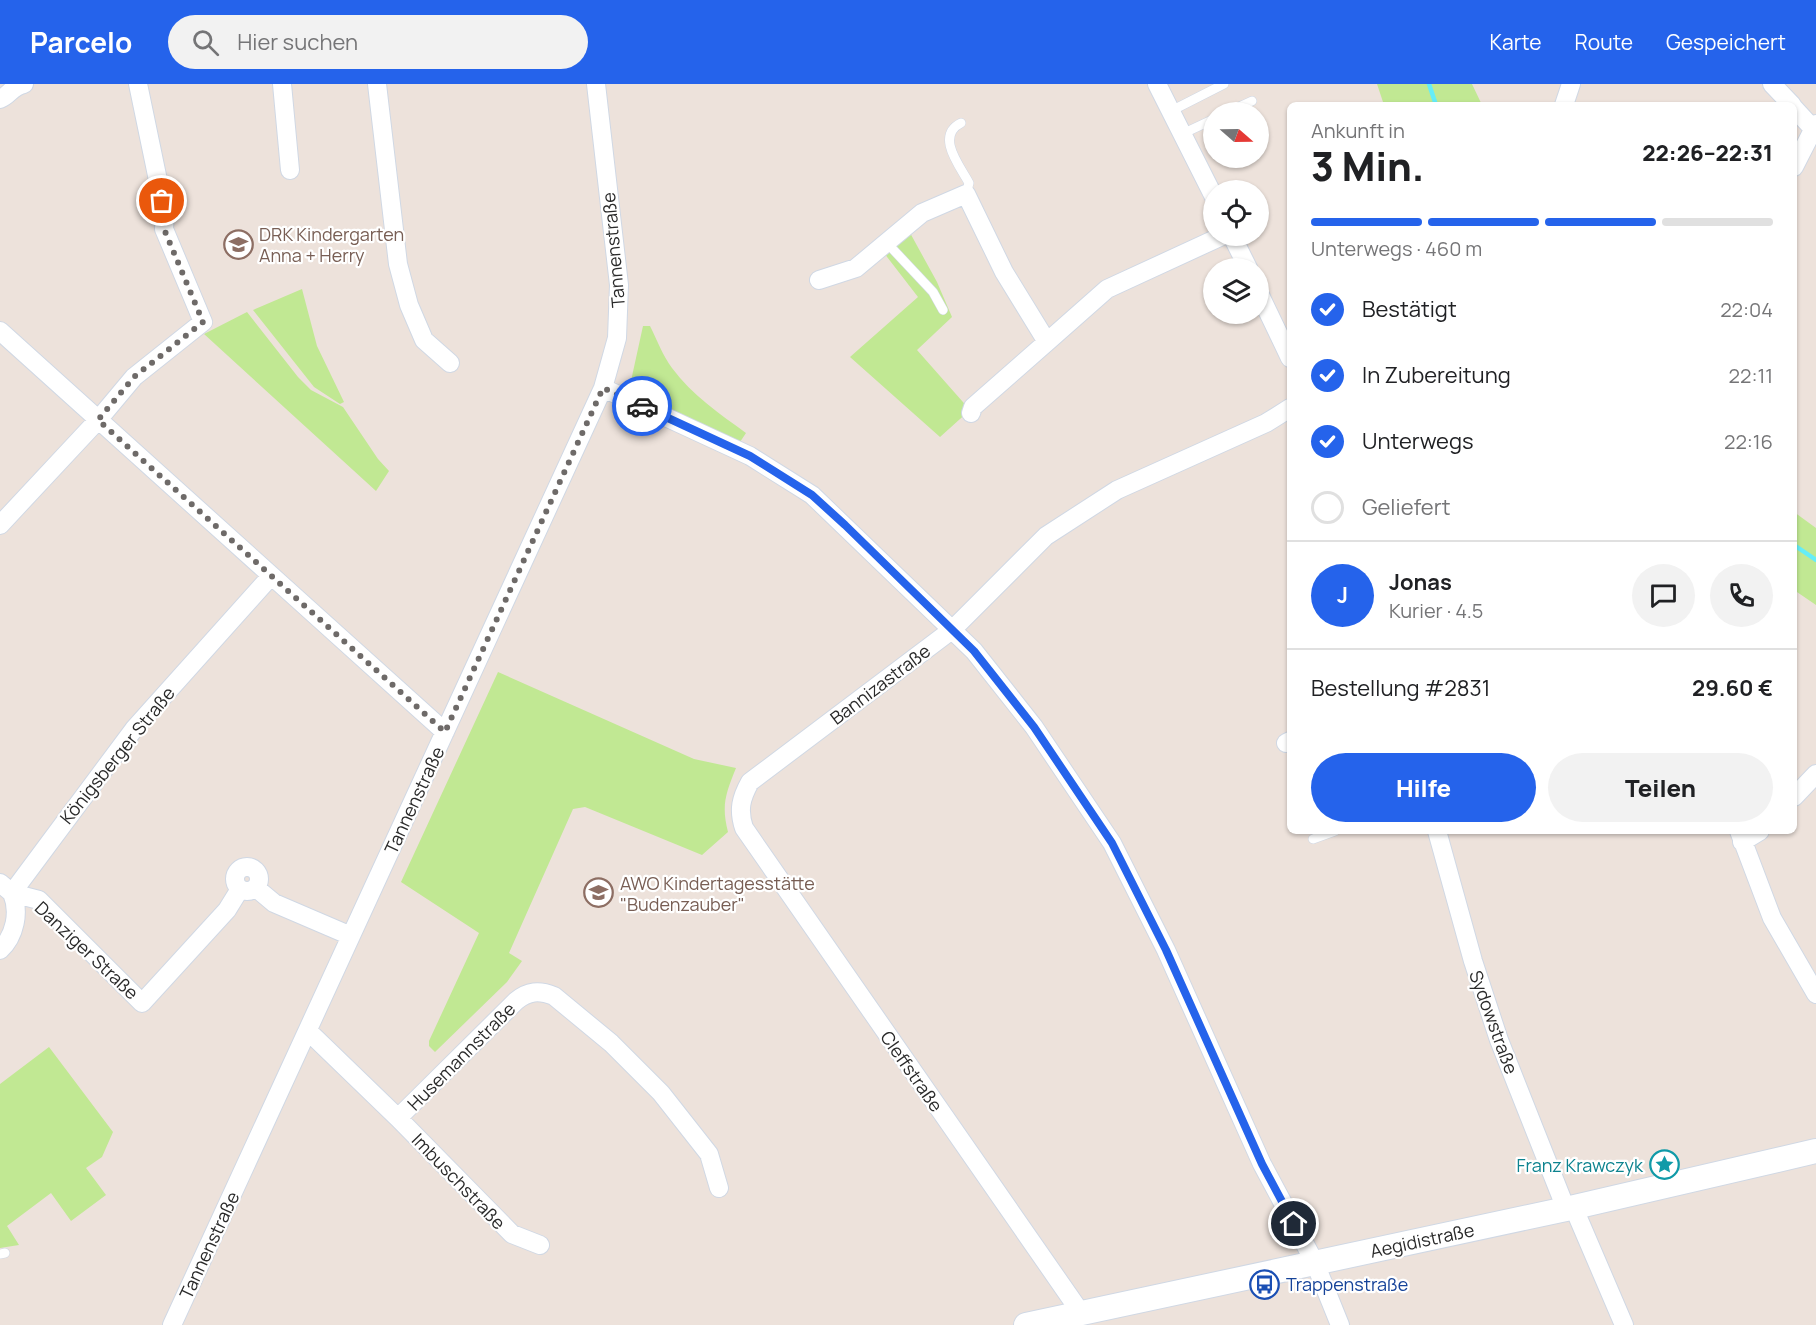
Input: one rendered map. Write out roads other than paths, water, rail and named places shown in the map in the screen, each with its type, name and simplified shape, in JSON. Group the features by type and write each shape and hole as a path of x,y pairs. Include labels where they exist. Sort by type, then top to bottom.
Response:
{"street":[{"path":"0,99 3,99 15,86 24,84"},
{"path":"0,525 98,420 134,377 203,322 164,229 165,214 138,84"},
{"path":"282,84 290,170"},
{"path":"377,84 398,264 409,305 424,340 450,363"},
{"name":"Tannenstraße","path":"172,1325 603,388 617,338 619,285 596,84"},
{"path":"1157,84 1205,180"},
{"path":"1565,102 1570,84"},
{"path":"1772,84 1789,102"},
{"path":"1797,110 1815,128 1797,161"},
{"path":"819,280 856,268 922,213 966,194 1004,272 1047,342"},
{"path":"970,413 973,406 1107,289 1203,245"},
{"path":"1269,314 1287,352"},
{"path":"0,331 445,732"},
{"path":"603,388 750,456 812,495 953,629 974,651 1034,727 1112,843 1166,950 1262,1164 1315,1263 1340,1325"},
{"name":"Bannizastraße","path":"744,828 740,816 741,803 750,782 953,629 1046,536 1117,490 1266,423 1287,410"},
{"name":"Königsberger Straße","path":"6,888 134,729 271,576"},
{"path":"1797,794 1816,774"},
{"name":"Cleffstraße","path":"744,828 1081,1313"},
{"name":"Sydowstraße","path":"1438,834 1473,961 1499,1040 1569,1207 1624,1325"},
{"path":"1740,836 1772,918 1816,994"},
{"path":"0,950 14,927 16,909 6,888"},
{"name":"Danziger Straße","path":"6,888 39,900 142,1002 248,889 274,903 351,936"},
{"name":"Husemannstraße","path":"398,1118 516,1001 531,992 546,993 554,996 611,1043 661,1093 709,1154 719,1188"},
{"name":"Imbuschstraße","path":"308,1031 398,1118 512,1234 540,1245"},
{"name":"Aegidistraße","path":"1026,1325 1816,1151"}],"lane":[{"path":"1171,111 1224,84"},
{"path":"961,123 953,127 949,133 948,145 969,183 966,194"},
{"path":"1182,134 1203,124"},
{"path":"887,243 933,292 943,310"},
{"path":"1313,839 1327,834"}],"waterway":[{"path":"1429,84 1435,102"},
{"path":"1797,547 1816,560"}],"place":[{"name":"DRK Kindergarten Anna + Herry","path":"238,244"},
{"name":"AWO Kindertagesstätte \"Budenzauber\"","path":"599,893"},
{"name":"Franz Krawczyk","path":"1664,1165"},
{"name":"Trappenstraße","path":"1265,1284"}]}
